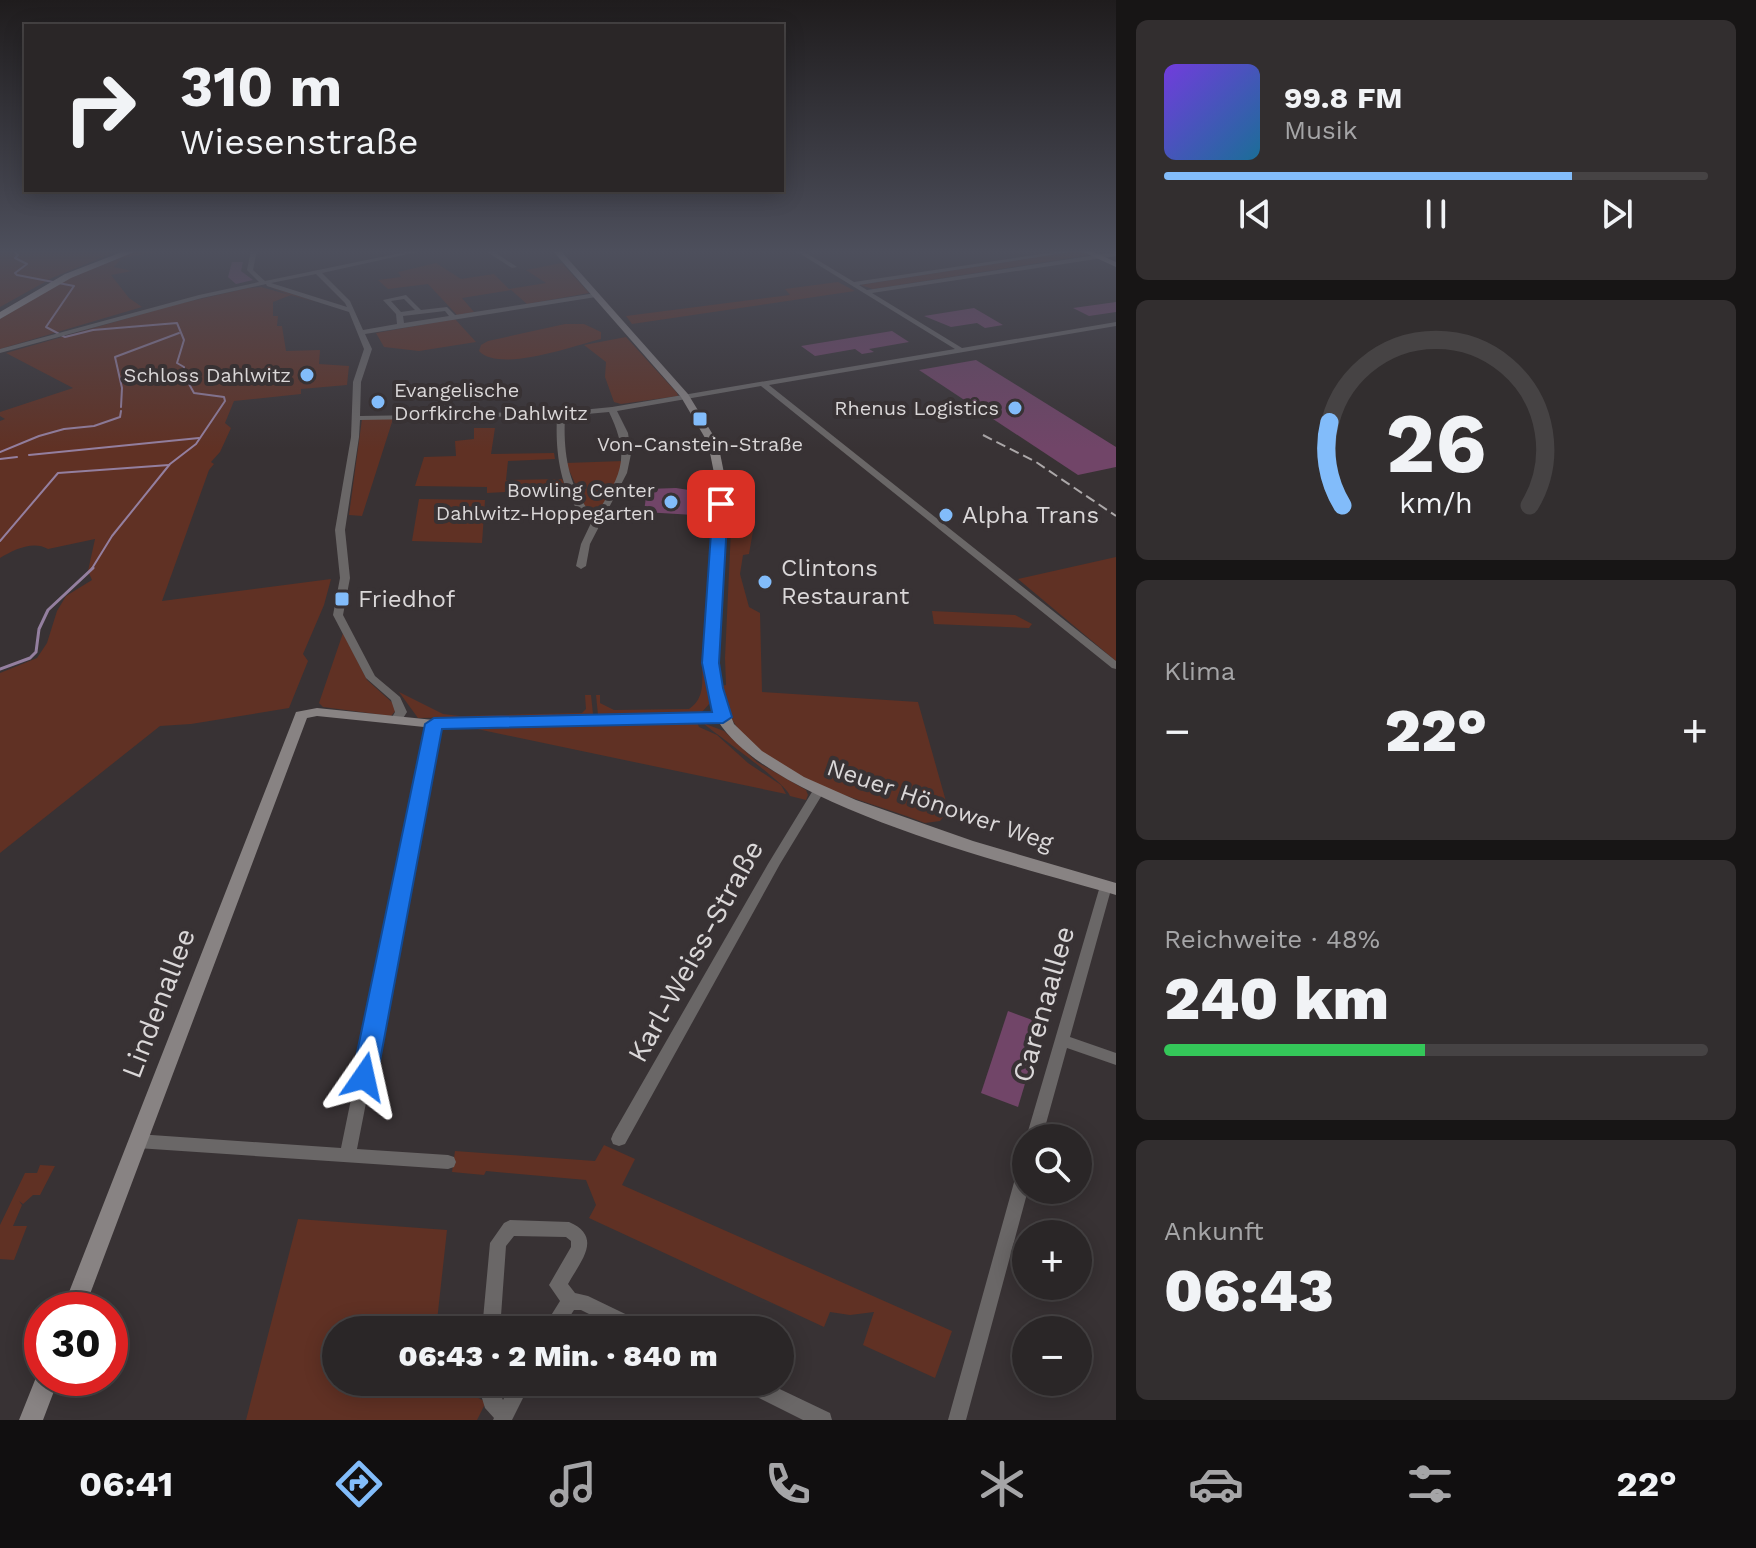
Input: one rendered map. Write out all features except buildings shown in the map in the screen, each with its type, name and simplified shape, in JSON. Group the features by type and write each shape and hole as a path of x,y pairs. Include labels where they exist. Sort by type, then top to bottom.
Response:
{"main road":[{"name":"Neuer Hönower Weg","path":"615,316 685,396 713,443 721,478 711,663 714,688 730,729 756,754 819,790 895,820 1111,888"},
{"name":"Lindenallee","path":"80,1292 298,718 317,712 396,721"},
{"path":"396,721 434,724 723,717"},
{"path":"31,1420 40,1396"}],"street":[{"path":"0,351 128,316"},
{"path":"355,316 368,355 357,382 357,418 340,530 345,578 338,615 371,678 400,707 396,721"},
{"path":"399,316 401,326"},
{"path":"362,332 458,316"},
{"path":"905,316 961,350"},
{"path":"463,415 561,414 612,409 1116,324"},
{"path":"762,383 1116,666"},
{"path":"581,566 586,541 618,490 626,466 625,435 612,409"},
{"path":"561,414 560,449 565,472 586,517 596,522"},
{"path":"357,418 419,417"},
{"path":"348,1154 434,724"},
{"name":"Karl-Weiss-Straße","path":"619,1139 819,790"},
{"name":"Carenaallee","path":"1038,1124 1111,888"},
{"path":"1062,1040 1116,1059"},
{"path":"137,1141 448,1162"},
{"path":"957,1420 1016,1204"},
{"path":"492,1316 498,1243 510,1228 569,1230 579,1238 579,1248 558,1285 570,1301 582,1302 611,1316"},
{"path":"560,1316 570,1301"},
{"path":"490,1396 503,1418 515,1396"},
{"path":"766,1396 794,1414 823,1420"}],"shaded area":[{"path":"5,316 111,316 0,349 0,319"},
{"path":"135,316 278,316 277,326 282,326 286,351 320,350 319,364 349,366 347,385 301,389 301,394 234,401 225,423 231,428 220,452 211,462 214,464 209,470 162,601 331,579 324,605 303,654 308,661 289,708 160,726 0,853 0,673 37,658 47,643 57,611 66,596 92,580 88,571 95,539 48,549 30,546 0,558 0,421 5,419 0,412 73,388 6,353"},
{"path":"626,316 684,316 632,324"},
{"path":"455,319 476,342 419,351 384,347 376,333"},
{"path":"565,324 584,324 601,332 601,339 519,359 489,357 479,351 481,345 488,341"},
{"path":"626,337 678,396 621,404 614,402 605,377 606,362 584,345"},
{"path":"362,419 393,419 362,516 349,515"},
{"path":"474,428 495,428 491,454 554,453 555,459 508,461 506,480 562,479 567,489 487,493 487,487 415,486 424,457 456,456 455,441 474,439"},
{"path":"623,461 620,477 596,517 590,518 566,463"},
{"path":"419,499 485,500 482,543 412,541"},
{"path":"731,530 753,531 749,554 743,555 740,574 749,607 760,613 762,692 918,702 947,805 948,811 940,821 925,823 825,788 778,764 757,749 739,730 719,686 726,685"},
{"path":"1116,557 1116,661 1018,579"},
{"path":"932,611 1015,615 1032,624 1029,628 934,624"},
{"path":"343,633 367,680 396,706 391,716 323,707 319,703"},
{"path":"702,660 710,703 701,713 598,715 596,695 600,695 600,703 614,710 689,709 701,694"},
{"path":"399,692 443,714 460,716 582,713 586,709 585,695 591,695 593,714 418,718"},
{"path":"697,722 699,727 717,735 748,763 781,785 786,794 463,726"},
{"path":"703,723 724,731 757,762 806,790 806,800 790,796 764,770"},
{"path":"604,1145 635,1159 622,1185 952,1331 935,1378 863,1345 874,1312 850,1315 830,1312 824,1327 589,1218 596,1205 586,1180 486,1171 484,1175 452,1172 455,1151 595,1161"},
{"path":"40,1165 55,1166 40,1195 33,1195 23,1204 19,1201 22,1205 13,1226 27,1226 14,1260 0,1259 0,1225 25,1173 37,1173"},
{"path":"298,1219 447,1230 438,1316 322,1316 322,1396 475,1396 486,1402 477,1420 246,1420"}],"waterway":[{"path":"53,316 46,327 65,337 93,330 177,323 184,340 177,363 184,367 184,375 194,393 224,397 225,401 196,444 170,464 112,536 91,570"},
{"path":"121,407 122,388 115,357 179,333"},
{"path":"0,452 64,429 94,426 120,417 121,411"},
{"path":"29,455 199,438"},
{"path":"0,459 17,457"},
{"path":"0,541 58,473 169,465"},
{"path":"0,669 30,658 36,652 39,629 48,610 91,570"}],"railway":[{"path":"983,435 1036,462 1116,516"}],"place":[{"name":"Schloss Dahlwitz","path":"307,375"},
{"name":"Evangelische Dorfkirche Dahlwitz","path":"378,402"},
{"name":"Rhenus Logistics","path":"1015,408"},
{"name":"Von-Canstein-Straße","path":"700,419"},
{"name":"Bowling Center Dahlwitz-Hoppegarten","path":"671,502"},
{"name":"Alpha Trans","path":"946,515"},
{"name":"Clintons Restaurant","path":"765,582"},
{"name":"Friedhof","path":"342,599"}],"route":[{"path":"364,1077 434,724 723,717 714,688 711,663 721,504"}]}
